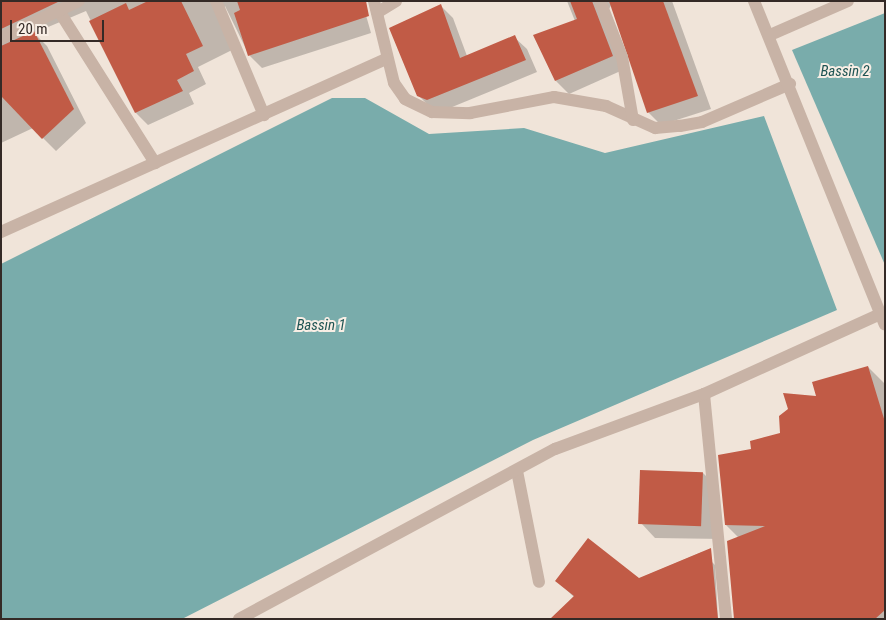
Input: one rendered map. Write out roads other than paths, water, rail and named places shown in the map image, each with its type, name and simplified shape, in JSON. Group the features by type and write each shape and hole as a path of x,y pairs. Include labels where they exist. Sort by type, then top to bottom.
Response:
{"street":[{"path":"1,38 79,1"},
{"path":"216,1 264,115"},
{"path":"396,1 376,7 386,59 405,99 432,112 470,113 554,97 606,106 633,120 655,128 702,122 790,84"},
{"path":"600,1 622,57 633,120"},
{"path":"239,619 555,449 704,394 882,320 790,84 754,1"},
{"path":"770,35 848,1"},
{"path":"59,11 155,163"},
{"path":"1,232 386,59"},
{"path":"704,394 726,619"},
{"path":"517,471 539,582"}],"water":[{"name":"Bassin 2","path":"885,13 885,265 792,50"},
{"name":"Bassin 1","path":"332,98 365,98 429,134 524,128 605,153 764,116 837,310 533,440 182,619 1,619 1,264"}]}
